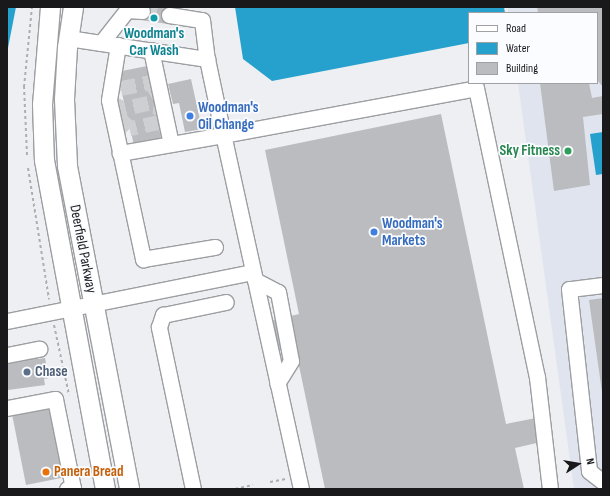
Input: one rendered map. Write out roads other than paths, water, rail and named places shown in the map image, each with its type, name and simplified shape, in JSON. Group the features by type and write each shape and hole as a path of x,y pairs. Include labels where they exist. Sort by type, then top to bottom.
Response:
{"main road":[{"name":"Deerfield Parkway","path":"50,7 42,104 44,160 105,489"},
{"name":"Deerfield Parkway","path":"72,7 68,38 64,99 67,166 129,489"}],"lane":[{"path":"101,43 127,10 142,11"},
{"path":"169,15 202,20 207,59 277,383 297,486"},
{"path":"68,38 207,59"},
{"path":"118,45 109,100 143,259 215,247"},
{"path":"151,50 171,144"},
{"path":"120,153 476,88 537,377 550,489"},
{"path":"7,322 94,304 254,276 278,292 291,361 277,383"},
{"path":"603,285 569,290 589,471 603,482"},
{"path":"194,489 159,327 163,315 226,302"},
{"path":"7,355 39,349"},
{"path":"7,408 55,399 73,488 67,489"}],"water":[{"path":"7,7 16,7 7,53"},
{"path":"235,7 504,7 505,12 468,12 468,43 272,81 243,59"},
{"path":"603,132 603,174 596,175 590,134"}],"tunnel":[{"path":"142,11 169,15"},
{"path":"151,82 162,100 159,122 130,128 111,111 121,88 151,82"},
{"path":"111,111 162,100"}],"place":[{"name":"Woodman's Car Wash","path":"154,18"},
{"name":"Woodman's Oil Change","path":"190,116"},
{"name":"Sky Fitness","path":"568,151"},
{"name":"Woodman's Markets","path":"374,232"},
{"name":"Chase","path":"27,372"},
{"name":"Panera Bread","path":"46,472"}]}
